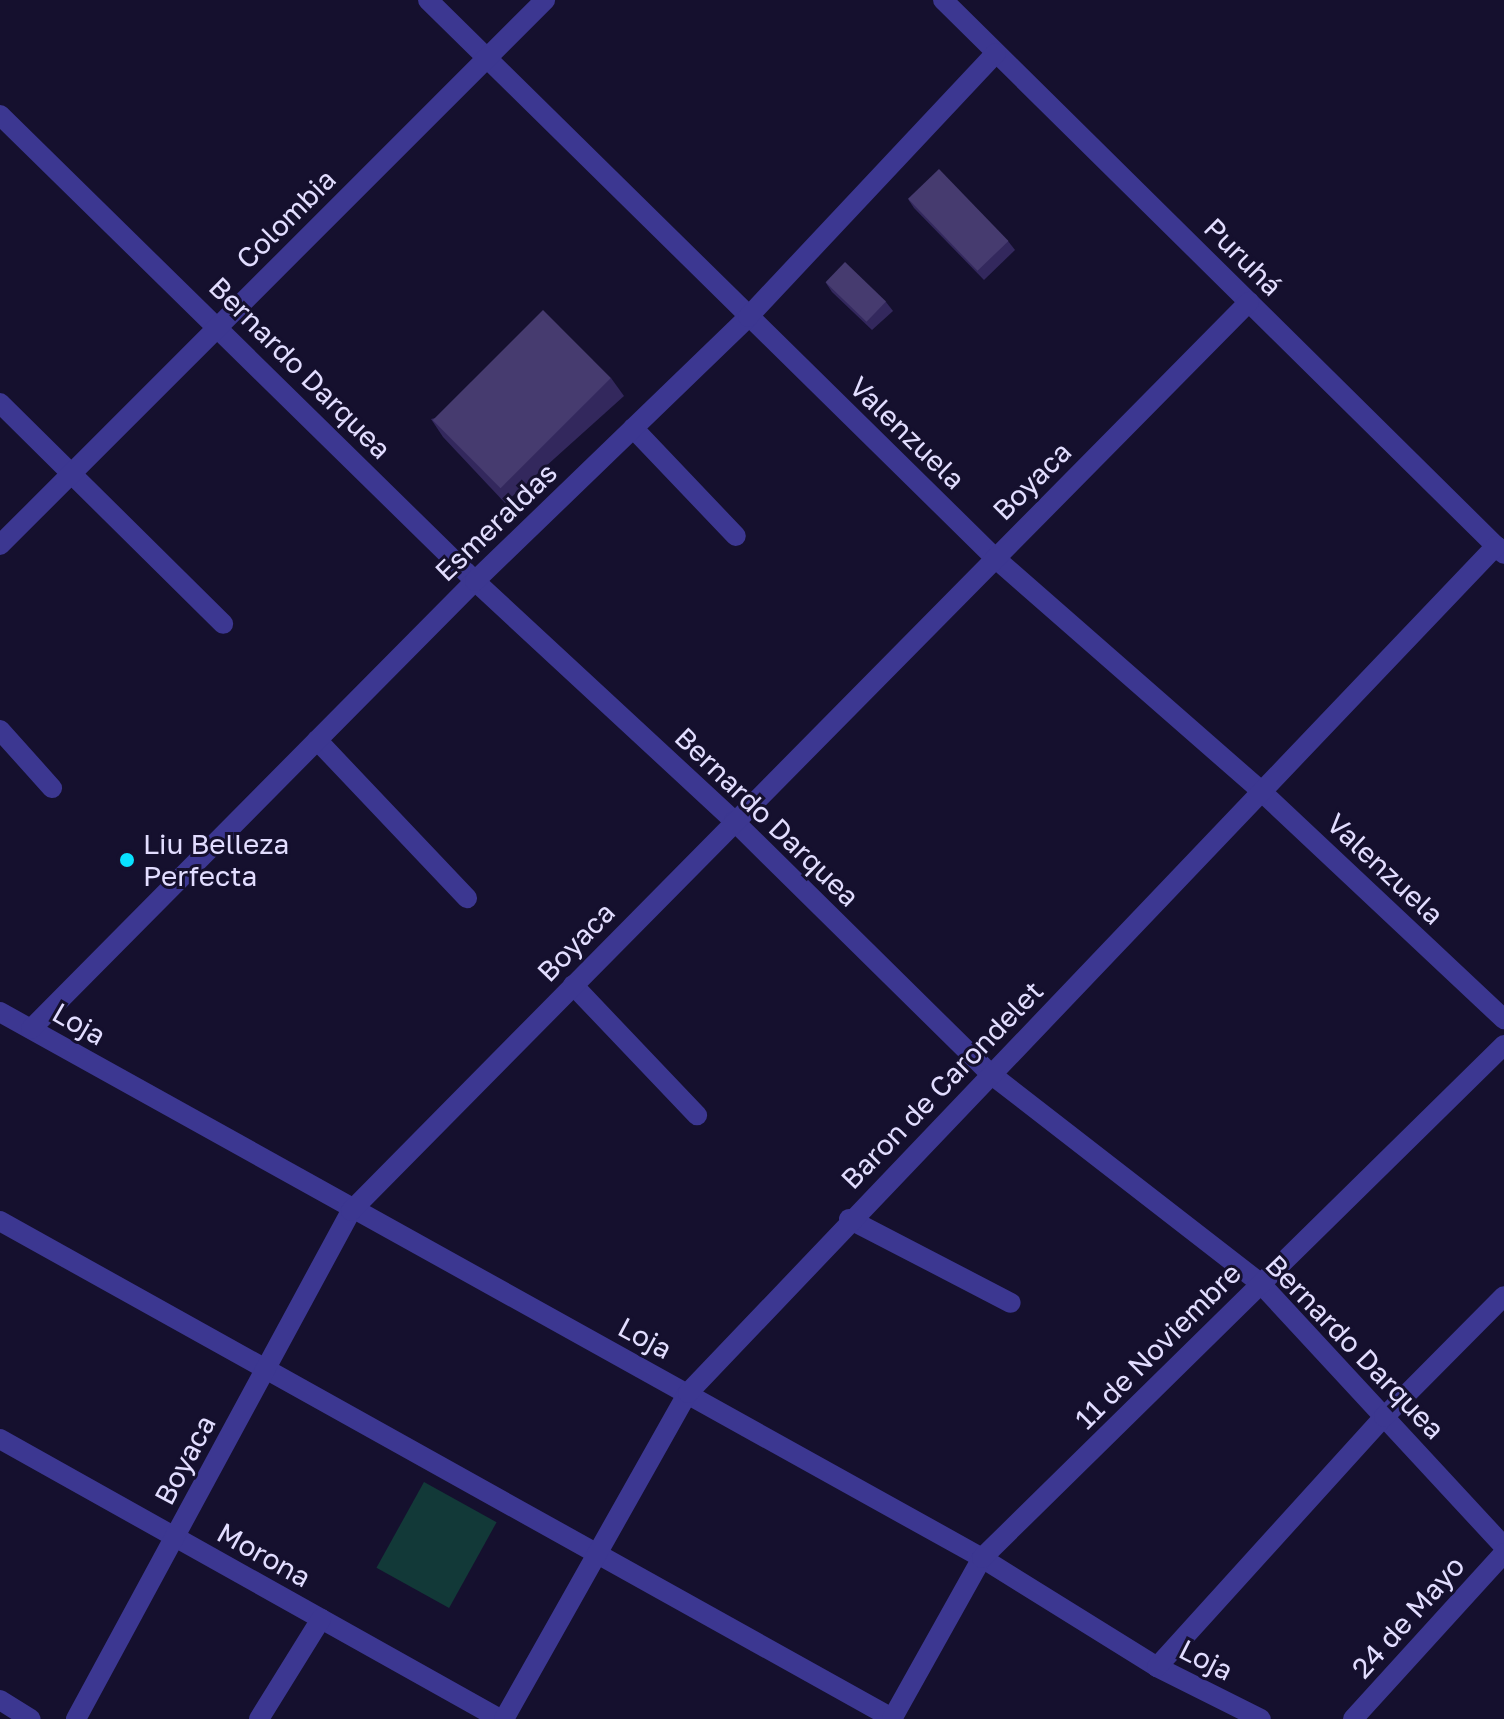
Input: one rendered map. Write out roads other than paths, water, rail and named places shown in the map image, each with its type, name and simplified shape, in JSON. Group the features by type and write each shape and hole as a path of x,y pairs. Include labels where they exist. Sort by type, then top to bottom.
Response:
{"street":[{"name":"Valenzuela","path":"428,0 995,558 1262,792 1504,1019"},
{"name":"Colombia","path":"0,545 545,0"},
{"name":"Puruhá","path":"943,0 1500,550"},
{"name":"Esmeraldas","path":"31,1029 475,581 748,317 996,53"},
{"name":"Bernardo Darquea","path":"0,115 219,326 475,581 734,821 992,1075 1261,1284 1504,1546"},
{"name":"Boyaca","path":"76,1719 351,1211 1249,302"},
{"path":"0,403 74,472 223,624"},
{"path":"633,428 736,536"},
{"name":"Baron de Carondelet","path":"502,1719 688,1393 849,1219 1500,550"},
{"path":"0,730 52,788"},
{"path":"317,740 467,898"},
{"path":"573,985 697,1115"},
{"name":"Loja","path":"0,1012 351,1211 688,1393 982,1558 1157,1667 1261,1719"},
{"name":"11 de Noviembre","path":"892,1719 982,1558 1504,1045"},
{"path":"849,1219 1011,1303"},
{"path":"0,1221 892,1719"},
{"path":"1157,1667 1384,1417 1504,1296"},
{"name":"Morona","path":"0,1439 502,1719"},
{"name":"24 de Mayo","path":"1353,1719 1504,1553"},
{"path":"259,1719 321,1619"},
{"path":"0,1700 31,1719"}],"place":[{"name":"Liu Belleza Perfecta","path":"127,860"}]}
